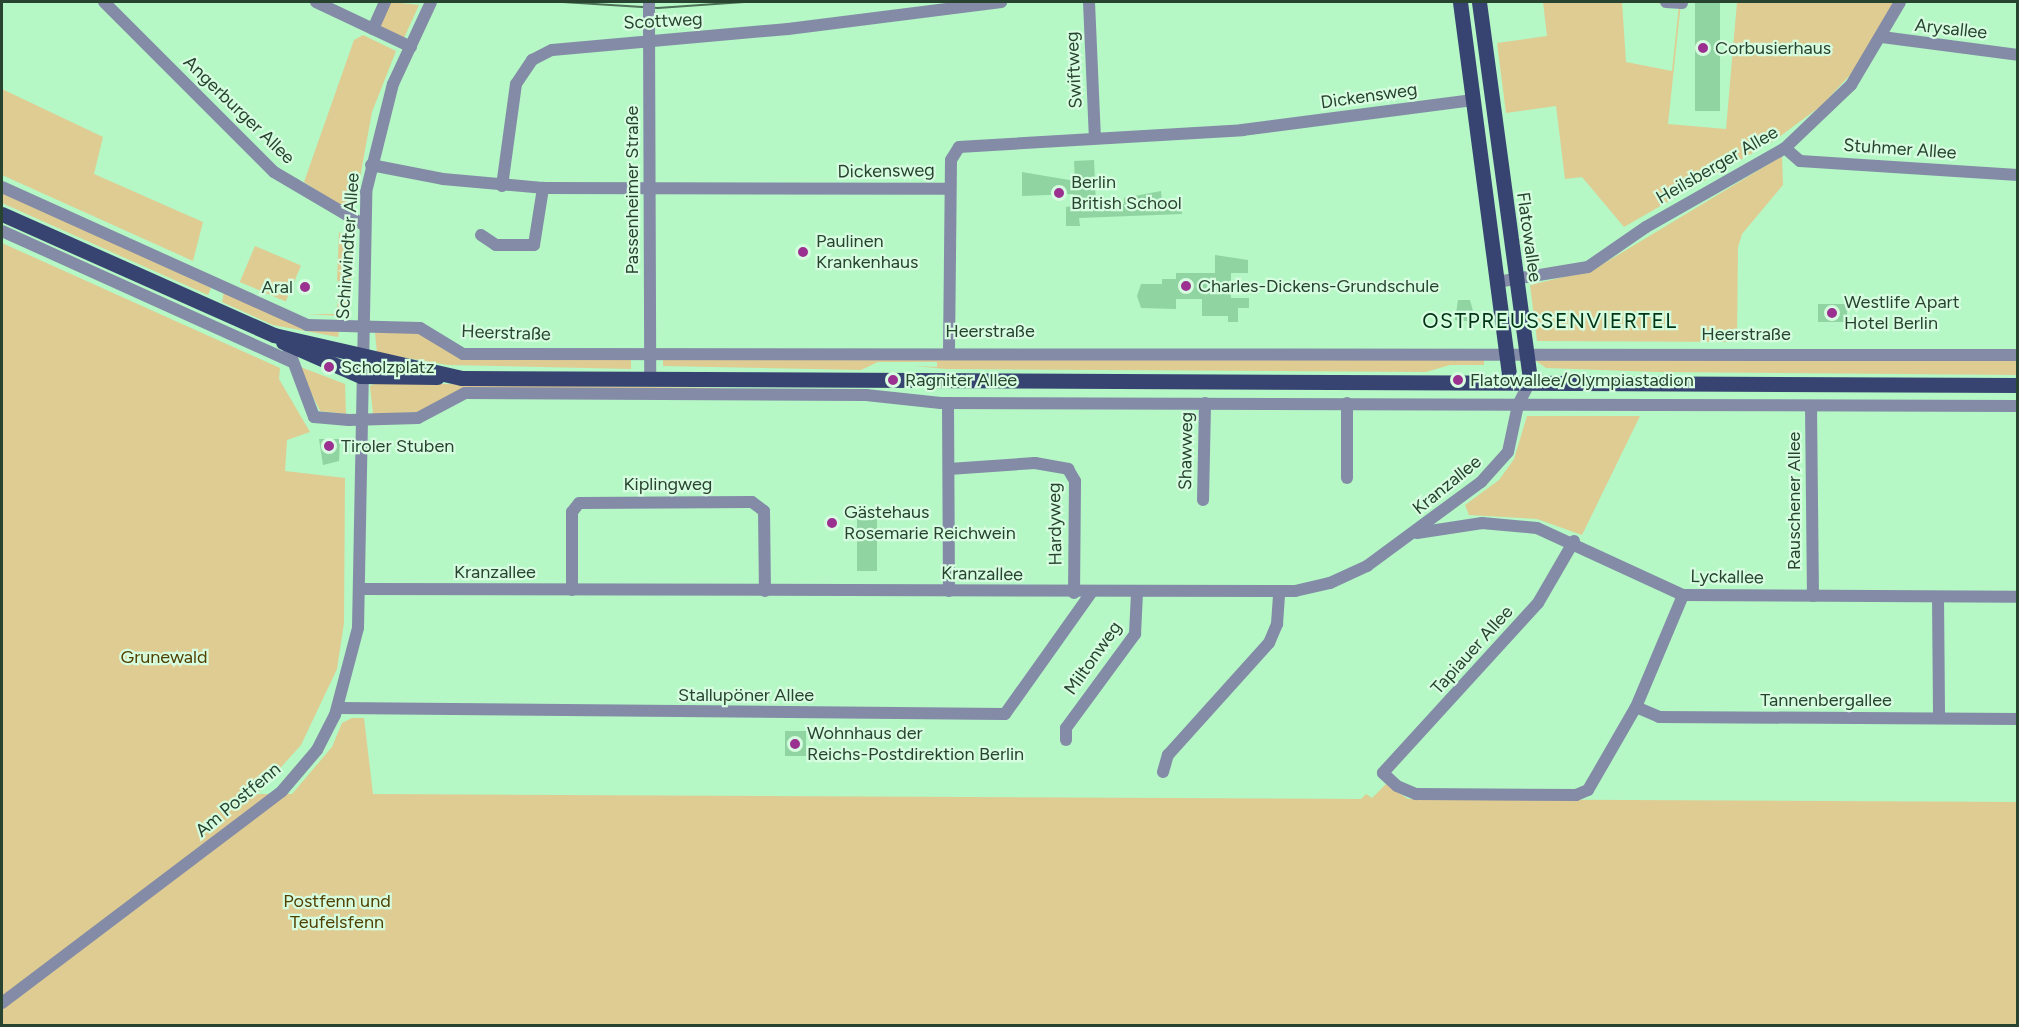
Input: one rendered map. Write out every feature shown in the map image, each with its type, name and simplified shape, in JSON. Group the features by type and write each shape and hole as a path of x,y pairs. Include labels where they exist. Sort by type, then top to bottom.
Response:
{"main road":[{"name":"Flatowallee","path":"1460,2 1510,381"},
{"name":"Flatowallee","path":"1479,2 1530,381"},
{"path":"1473,100 1491,98"},
{"path":"2,214 273,335 441,376"},
{"path":"273,335 287,345 361,376 2018,385"}],"street":[{"name":"Angerburger Allee","path":"104,2 274,171 364,225"},
{"path":"316,2 411,47"},
{"path":"373,29 385,2"},
{"name":"Schirwindter Allee","path":"361,358 364,225 371,165 385,108 429,2"},
{"name":"Passenheimer Straße","path":"649,2 650,378"},
{"name":"Scottweg","path":"502,186 513,96 532,60 567,45 649,35 1001,2"},
{"name":"Swiftweg","path":"1089,2 1095,137"},
{"path":"1666,2 1682,3"},
{"name":"Heilsberger Allee","path":"1497,282 1588,267 1646,227 1785,148 1851,85 1882,37 1900,2"},
{"name":"Arysallee","path":"1882,37 2018,55"},
{"name":"Dickensweg","path":"371,165 502,186 543,188 950,189 951,160 959,147 1095,137 1242,130 1473,100"},
{"name":"Stuhmer Allee","path":"1785,148 1800,161 2018,175"},
{"name":"Heerstraße","path":"2,187 307,325 426,330 464,354 886,357 949,351 2018,355"},
{"path":"481,235 496,245 534,244 543,188"},
{"path":"949,351 950,189"},
{"path":"2,231 290,362"},
{"path":"287,345 290,362 314,417 360,420 426,416 448,398 465,393 866,395 948,403 2018,406"},
{"name":"Am Postfenn","path":"2,1003 282,791 316,750 338,708 353,657 359,589 361,358"},
{"path":"1510,381 1518,405"},
{"path":"1518,405 1530,381"},
{"path":"948,403 949,591"},
{"name":"Shawweg","path":"1203,500 1205,403"},
{"path":"1347,403 1347,478"},
{"name":"Kranzallee","path":"359,589 1279,592 1347,576 1417,533 1504,460 1516,431 1518,405"},
{"name":"Rauschener Allee","path":"1811,406 1813,596"},
{"name":"Hardyweg","path":"949,470 1035,464 1068,469 1075,481 1074,593"},
{"name":"Kiplingweg","path":"572,590 572,512 579,503 752,502 764,511 765,591"},
{"path":"1451,505 1462,525"},
{"name":"Lyckallee","path":"1417,533 1462,525 1516,524 1574,541 1683,595 2018,597"},
{"name":"Tapiauer Allee","path":"1574,541 1539,603 1383,773 1416,794 1576,795 1594,784 1636,707"},
{"path":"1163,772 1168,755 1269,643 1277,624 1279,592"},
{"name":"Stallupöner Allee","path":"338,708 1005,714 1091,593"},
{"name":"Miltonweg","path":"1066,740 1066,728 1135,634 1137,593"},
{"path":"1636,707 1683,595"},
{"path":"1938,597 1939,718"},
{"name":"Tannenbergallee","path":"1636,707 1659,717 2018,719"}],"green space":[{"path":"391,2 419,5 404,38 380,26"},
{"path":"1543,2 1622,2 1626,62 1672,71 1679,5 1644,2 1681,2 1668,124 1726,129 1737,2 1895,2 1851,74 1821,106 1775,140 1624,227 1582,177 1565,179 1556,106 1506,113 1497,43 1547,36"},
{"path":"363,35 396,51 372,112 355,205 348,211 304,182 354,40"},
{"path":"2,89 103,137 94,174 203,222 193,261 2,175"},
{"path":"1782,156 1783,185 1742,234 1738,247 1737,342 1537,341 1530,285 1593,270"},
{"path":"2,191 211,288 208,295 2,203"},
{"path":"339,232 352,240 351,281 337,281"},
{"name":"Grunewald","path":"2,243 280,368 279,379 310,432 287,440 285,471 345,478 344,623 337,669 301,745 257,794 292,794 332,747 342,723 352,718 364,718 373,794 1361,799 1366,794 1372,798 1386,784 1408,799 2017,802 2017,1025 2,1025"},
{"path":"255,246 301,266 286,301 240,282"},
{"path":"340,290 351,291 348,312 341,316 307,314 336,314"},
{"path":"224,292 339,331 338,337 273,325 222,302"},
{"path":"375,333 421,333 457,356 631,359 631,369 448,365 377,353"},
{"path":"1484,356 1484,365 1450,365 1426,372 946,369 913,366 937,367 937,362 878,362 861,370 663,366 663,358"},
{"path":"2017,358 2018,375 1656,372 1546,368 1535,360"},
{"path":"298,366 345,384 346,414 320,411"},
{"path":"376,383 721,388 721,391 460,390 427,412 373,414 370,386"},
{"path":"1527,416 1640,416 1582,535 1537,519 1469,515 1465,505 1499,480 1514,459"}],"building":[{"name":"Corbusierhaus","path":"1695,2 1720,2 1720,111 1695,111"},
{"name":"Berlin British School","path":"1094,160 1096,205 1124,204 1124,198 1161,191 1162,203 1181,202 1182,214 1079,218 1080,226 1066,226 1066,207 1074,206 1073,194 1022,196 1022,172 1075,181 1074,161"},
{"name":"Charles-Dickens-Grundschule","path":"1215,255 1248,260 1248,273 1231,273 1231,298 1249,298 1249,308 1238,308 1238,322 1228,322 1228,316 1202,316 1202,299 1176,299 1176,309 1141,308 1137,296 1141,284 1162,284 1162,279 1176,279 1176,273 1215,273"},
{"path":"1458,300 1470,300 1476,322 1455,320"},
{"name":"Westlife Apart Hotel Berlin","path":"1818,304 1847,304 1847,322 1818,322"},
{"name":"Tiroler Stuben","path":"319,439 340,439 339,461 323,465"},
{"path":"857,515 877,515 877,571 857,571"},
{"name":"Wohnhaus der Reichs-Postdirektion Berlin","path":"785,731 806,731 806,756 785,756"}],"tram line":[{"path":"563,2 658,8 744,2"}],"place":[{"name":"Corbusierhaus","path":"1703,48"},
{"name":"Berlin British School","path":"1059,193"},
{"name":"Paulinen Krankenhaus","path":"803,252"},
{"name":"Charles-Dickens-Grundschule","path":"1186,286"},
{"name":"Aral","path":"305,287"},
{"name":"Westlife Apart Hotel Berlin","path":"1832,313"},
{"name":"Scholzplatz","path":"329,367"},
{"name":"Ragniter Allee","path":"893,380"},
{"name":"Flatowallee/Olympiastadion","path":"1458,380"},
{"name":"Tiroler Stuben","path":"329,446"},
{"name":"Gästehaus Rosemarie Reichwein","path":"832,523"},
{"name":"Wohnhaus der Reichs-Postdirektion Berlin","path":"795,744"}],"district":[{"name":"OSTPREUSSENVIERTEL","path":"1550,321"}],"park label":[{"name":"Postfenn und Teufelsfenn","path":"337,912"}]}
